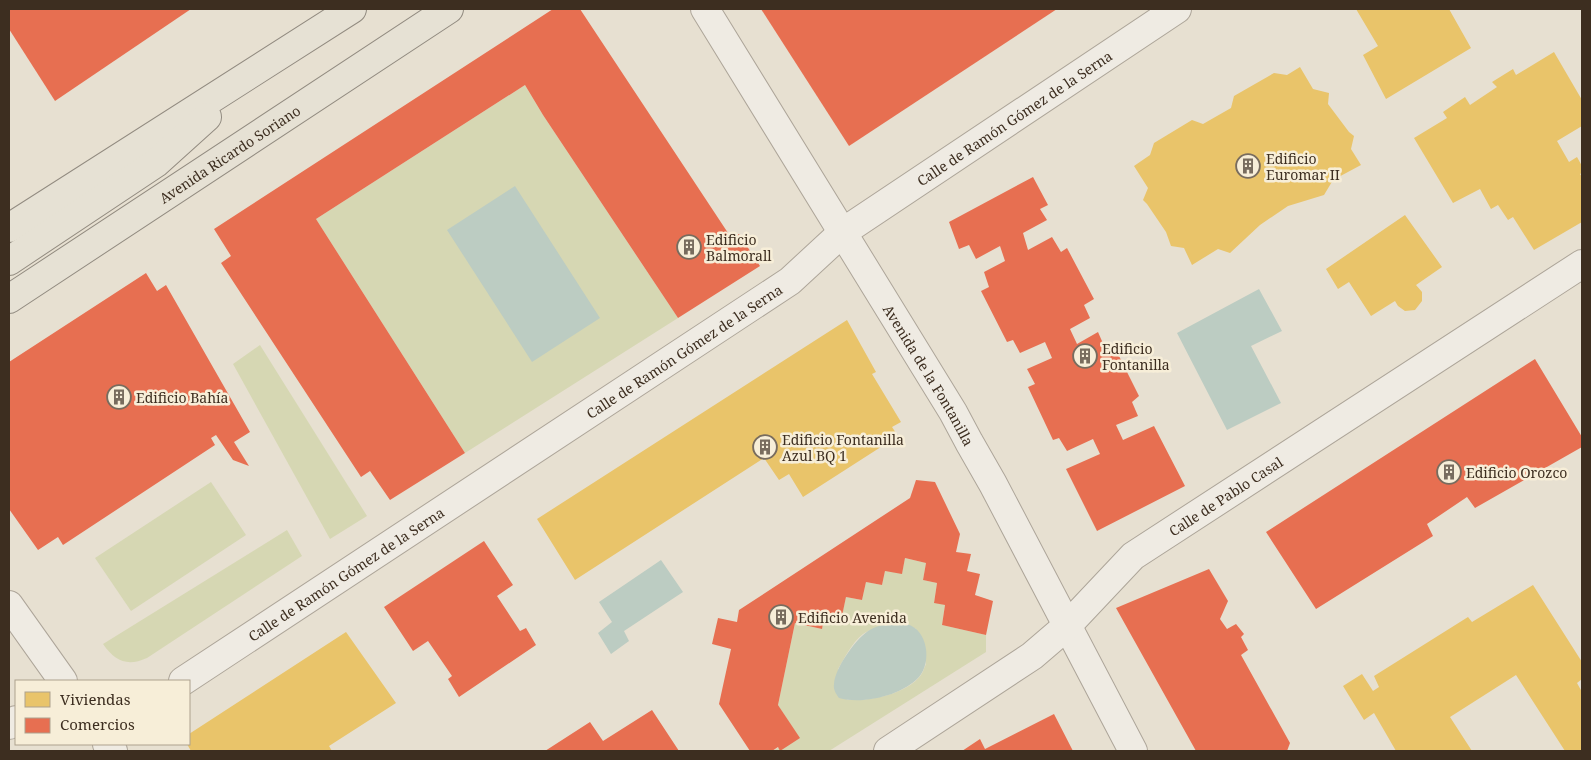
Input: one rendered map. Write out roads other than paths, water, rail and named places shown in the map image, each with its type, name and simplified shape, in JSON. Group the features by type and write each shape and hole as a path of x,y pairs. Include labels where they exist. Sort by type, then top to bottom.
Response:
{"main road":[{"path":"9,228 352,9"},
{"name":"Avenida Ricardo Soriano","path":"9,299 449,9"},
{"path":"9,261 156,163 264,66"}],"street":[{"name":"Avenida de la Fontanilla","path":"705,9 954,412 968,442 993,484 1133,751"},
{"name":"Calle de Ramón Gómez de la Serna","path":"185,680 790,280 843,232 1177,9"},
{"name":"Calle de Pablo Casal","path":"888,751 1032,656 1067,626 1133,556 1582,264"},
{"path":"9,605 63,680"}],"place":[{"name":"Edificio Euromar II","path":"1248,166"},
{"name":"Edificio Balmorall","path":"689,247"},
{"name":"Edificio Fontanilla","path":"1085,356"},
{"name":"Edificio Bahía","path":"119,397"},
{"name":"Edificio Fontanilla Azul BQ 1","path":"765,447"},
{"name":"Edificio Orozco","path":"1449,472"},
{"name":"Edificio Avenida","path":"781,617"}]}
